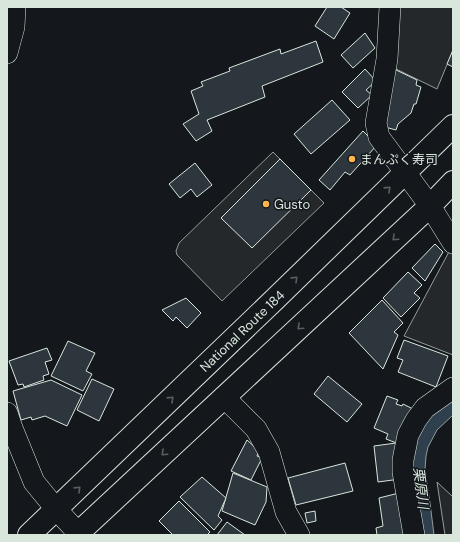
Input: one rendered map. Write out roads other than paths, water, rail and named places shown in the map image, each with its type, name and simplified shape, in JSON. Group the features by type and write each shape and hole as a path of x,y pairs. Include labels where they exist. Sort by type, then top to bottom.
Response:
{"highway":[{"name":"National Route 184","path":"29,535 453,126"},
{"path":"78,534 430,206 453,182"}],"street":[{"path":"7,53 14,28 15,7"},
{"path":"390,7 387,59 376,123 379,136 430,206 453,243"},
{"path":"414,535 403,472 403,460 408,435 416,420 425,408 453,388"},
{"path":"224,398 256,429 269,452 286,512 299,535"},
{"path":"7,413 34,482 78,534"}],"water":[{"name":"栗原川","path":"453,397 453,415 437,430 428,447 425,469 434,535 422,535 411,472 414,443 422,428 435,410"}],"place":[{"name":"まんぷく寿司","path":"352,159"},
{"name":"Gusto","path":"266,204"}]}
